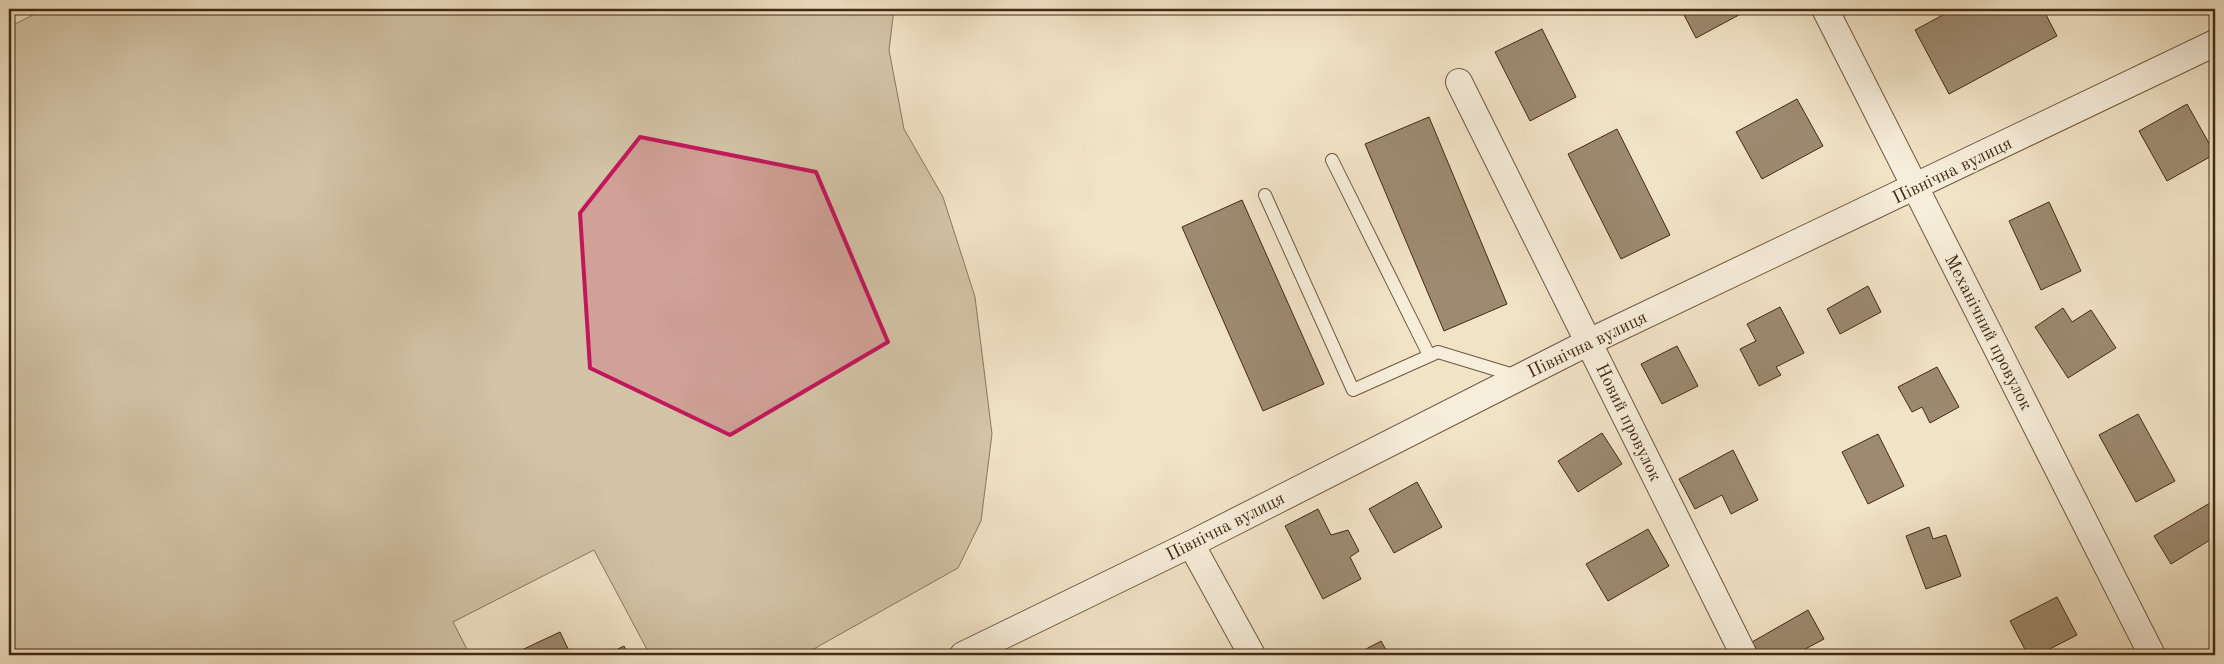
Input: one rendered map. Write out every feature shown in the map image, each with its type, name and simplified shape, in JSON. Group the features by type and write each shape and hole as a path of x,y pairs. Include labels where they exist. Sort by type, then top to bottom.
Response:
{"street":[{"name":"Механічний провулок","path":"1824,9 2152,655"},
{"name":"Північна вулиця","path":"962,655 1191,544 1589,342 2215,43"},
{"name":"Новий провулок","path":"1459,82 1744,655"},
{"path":"1191,544 1252,655"}],"lane":[{"path":"1332,160 1429,355"},
{"path":"1265,195 1353,390 1438,352 1520,377"}],"highlighted area":[{"path":"640,137 816,172 888,342 730,435 590,368 580,213"}],"shaded area":[{"path":"45,9 894,9 889,50 904,129 943,197 975,297 992,434 981,521 958,568 803,655 650,655 594,550 453,622 470,655 9,655 9,27"}],"building":[{"path":"1681,9 1750,9 1696,38"},
{"path":"1954,9 2043,9 2057,36 1949,94 1915,30"},
{"path":"1542,29 1576,97 1530,121 1495,52"},
{"path":"1797,99 1823,146 1762,179 1736,132"},
{"path":"2187,104 2215,154 2167,181 2139,131"},
{"path":"1429,117 1507,304 1444,331 1365,144"},
{"path":"1617,129 1670,235 1621,259 1568,154"},
{"path":"1242,200 1324,384 1263,411 1182,227"},
{"path":"2049,202 2081,271 2041,290 2009,221"},
{"path":"1868,286 1881,312 1840,334 1827,309"},
{"path":"1780,307 1804,353 1776,367 1781,375 1759,386 1740,349 1756,341 1747,324"},
{"path":"2063,308 2072,322 2091,310 2116,348 2068,378 2035,327"},
{"path":"1677,346 1698,386 1662,404 1641,364"},
{"path":"1937,367 1959,407 1930,423 1922,407 1912,412 1898,387"},
{"path":"2138,414 2175,481 2136,502 2099,435"},
{"path":"1602,433 1622,464 1578,492 1558,461"},
{"path":"1878,434 1904,486 1868,504 1842,452"},
{"path":"1733,450 1758,500 1731,514 1722,495 1695,509 1679,479"},
{"path":"1417,482 1442,527 1394,553 1369,509"},
{"path":"2215,500 2215,537 2171,564 2154,536"},
{"path":"1318,509 1331,535 1348,530 1359,551 1350,557 1361,579 1323,599 1285,526"},
{"path":"1929,527 1933,539 1946,535 1961,576 1926,589 1906,536"},
{"path":"1648,529 1669,566 1608,601 1586,564"},
{"path":"2057,597 2077,635 2038,655 2028,655 2010,621"},
{"path":"1808,610 1824,639 1794,655 1760,655 1752,642"},
{"path":"560,632 571,655 511,655"},
{"path":"1381,641 1389,655 1355,655"},
{"path":"624,646 628,655 606,655"}]}
